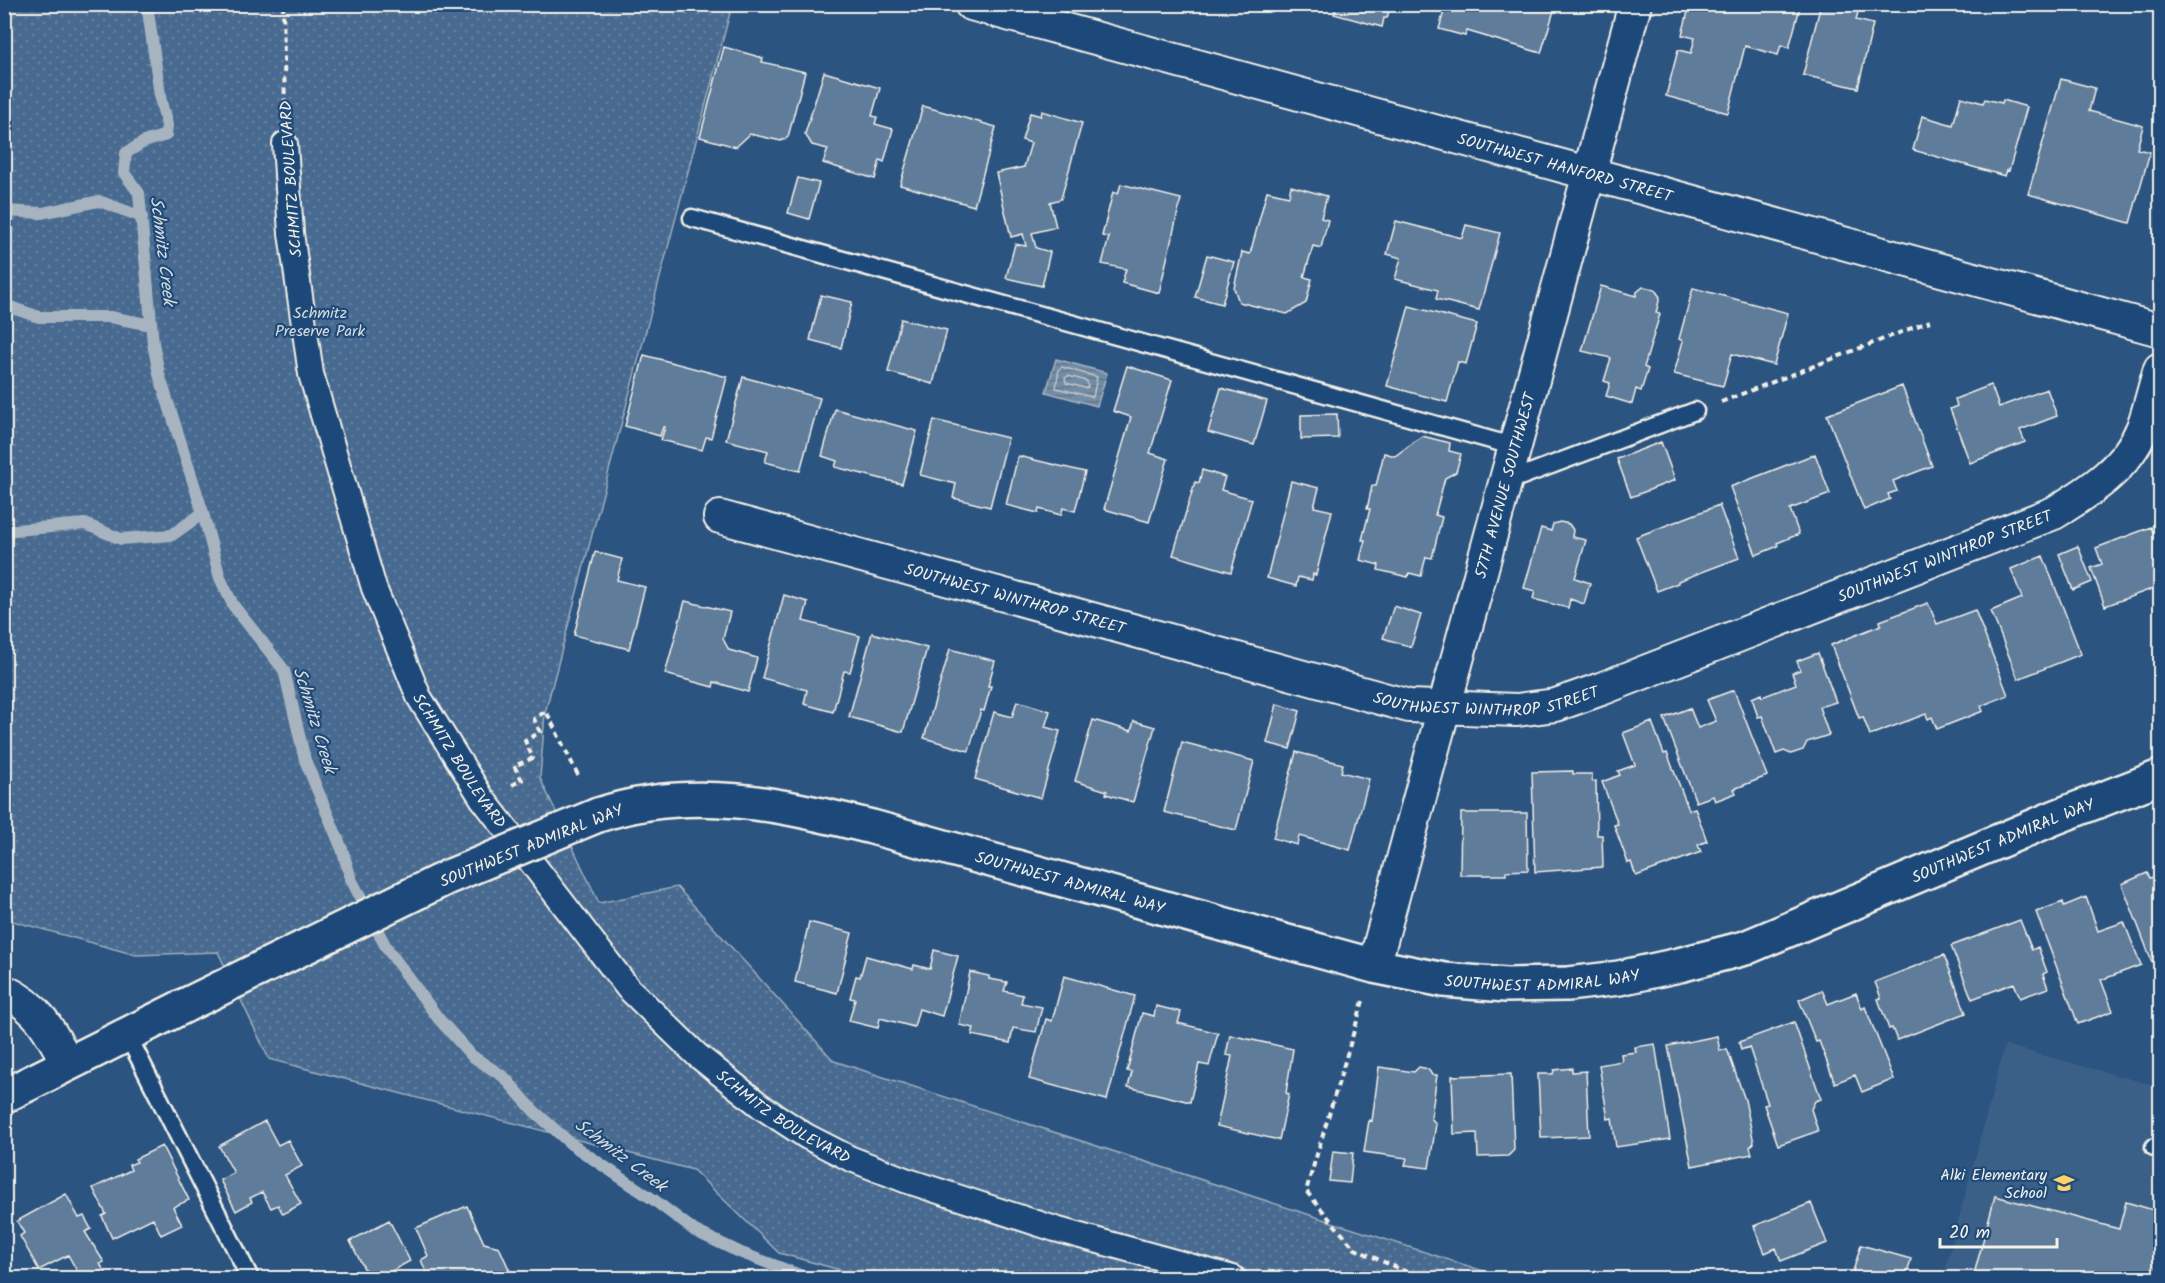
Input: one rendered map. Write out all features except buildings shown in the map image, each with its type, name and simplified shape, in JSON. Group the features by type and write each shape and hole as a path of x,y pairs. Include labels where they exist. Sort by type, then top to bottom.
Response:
{"main road":[{"name":"SOUTHWEST ADMIRAL WAY","path":"4,1096 448,877 598,815 626,806 691,798 724,798 817,813 1374,966 1444,980 1506,985 1568,984 1609,979 1679,965 1745,948 2056,817 2160,777"}],"street":[{"name":"SOUTHWEST HANFORD STREET","path":"971,4 1062,16 1589,174 2160,330"},
{"name":"57TH AVENUE SOUTHWEST","path":"1374,966 1635,4"},
{"name":"SCHMITZ BOULEVARD","path":"285,144 291,233 311,374 371,577 419,698 482,798 628,988 697,1055 762,1107 806,1136 849,1158 905,1180 1055,1229 1233,1278"},
{"name":"SOUTHWEST WINTHROP STREET","path":"720,518 1409,706 1517,710 1556,705 1601,689 2054,513 2092,490 2124,460 2143,428 2160,369"},
{"path":"4,991 18,997 46,1024 68,1064"}],"lane":[{"path":"692,218 1516,447"},
{"path":"1506,482 1695,411"},
{"path":"127,1034 249,1276 244,1278"}],"path":[{"name":"SCHMITZ BOULEVARD","path":"284,4 285,144"},
{"path":"1695,411 1930,321"},
{"path":"482,798 522,780 514,766 533,758 525,741 540,732 534,719 546,711 578,774"},
{"path":"1374,966 1306,1191 1355,1249 1420,1278"}],"shaded area":[{"name":"Alki Elementary School","path":"2005,1045 2160,1087 2160,1278 1943,1278"}],"green space":[{"name":"Schmitz Preserve Park","path":"4,5 732,5 545,713 540,778 599,903 677,887 834,1061 1505,1278 869,1278 779,1253 693,1170 269,1059 218,952 136,955 5,919"}],"water":[{"path":"1056,359 1107,373 1097,406 1046,392"}],"waterway":[{"name":"Schmitz Creek","path":"147,4 161,102 167,125 166,135 144,142 126,153 124,173 139,193 153,343 159,374 203,513 220,578 233,605 284,670 305,760 342,849 351,879 386,947 438,1018 472,1056 504,1077 534,1111 571,1144 654,1200 695,1231 739,1252 808,1278"},
{"path":"4,211 42,213 99,201 142,217"},
{"path":"4,305 39,317 110,317 151,325"},
{"path":"4,531 85,524 121,539 172,535 203,513"}],"place":[{"name":"Alki Elementary School","path":"2064,1183"}]}
